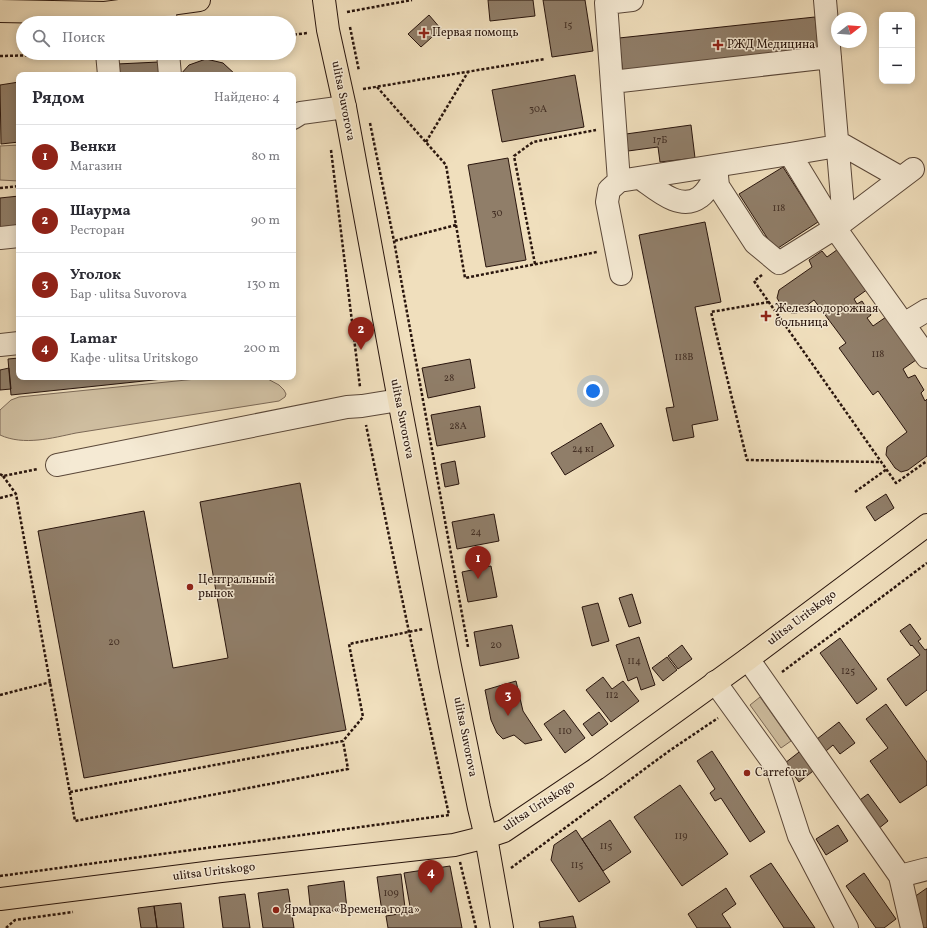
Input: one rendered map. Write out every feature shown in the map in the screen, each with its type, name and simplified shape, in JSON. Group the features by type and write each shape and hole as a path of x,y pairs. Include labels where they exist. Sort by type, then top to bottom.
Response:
{"main road":[{"path":"108,16 130,5 165,14 199,0"},
{"name":"ulitsa Suvorova","path":"324,0 328,30 345,107 399,400 479,808 486,837 502,928"},
{"path":"0,11 74,16"},
{"name":"ulitsa Uritskogo","path":"0,899 221,871 454,845 504,831 596,769 748,659 927,525"}],"lane":[{"path":"619,182 606,3 632,0"},
{"path":"825,0 838,146 840,224"},
{"path":"612,82 830,57"},
{"path":"169,60 170,72"},
{"path":"296,116 301,113 345,107"},
{"path":"621,274 607,202 609,190 619,182 640,178 716,170 790,154 838,146 843,146 907,173 840,224 779,263 755,243 718,186 716,170"},
{"path":"790,154 840,224 927,357"},
{"path":"640,178 673,199 685,203 700,197 716,170"},
{"path":"0,238 16,236"},
{"path":"904,324 927,310"},
{"path":"0,346 16,343"},
{"path":"57,465 347,407 399,400"},
{"path":"748,659 900,876 912,928"},
{"path":"715,682 777,768 799,836 848,928"},
{"path":"900,876 927,868"}],"path":[{"path":"347,12 412,0"},
{"path":"350,27 360,75"},
{"path":"296,34 311,33"},
{"path":"0,56 16,57"},
{"path":"362,82 363,89 546,59"},
{"path":"86,60 108,61"},
{"path":"426,142 468,72"},
{"path":"377,87 446,165 465,278 616,249"},
{"path":"369,119 394,241 469,650"},
{"path":"534,264 514,156 533,142 615,126"},
{"path":"0,188 16,186"},
{"path":"394,241 456,225"},
{"path":"779,263 754,281 896,483 927,461"},
{"path":"769,302 711,312 747,460 882,462"},
{"path":"57,465 1,475 16,494 75,821 348,769 343,741"},
{"path":"856,492 887,469"},
{"path":"0,498 16,494"},
{"path":"70,792 343,741 363,717 349,644 443,625"},
{"path":"0,694 51,682"},
{"path":"0,876 449,815"},
{"path":"459,857 476,928"}],"shaded area":[{"path":"16,145 16,181 0,180 0,146"},
{"path":"186,380 270,380 279,385 286,394 285,397 279,401 28,441 0,435 0,410 11,400 19,397"},
{"path":"760,697 791,741 781,748 750,705"}],"building":[{"path":"488,0 533,0 535,16 490,21"},
{"path":"543,0 585,0 593,51 552,57"},
{"path":"429,15 441,29 421,47 408,34"},
{"path":"815,17 819,53 623,75 619,38"},
{"path":"203,60 210,60 223,63 233,72 183,72 189,65"},
{"path":"159,62 160,72 118,72 117,64"},
{"path":"575,75 584,127 502,142 492,90"},
{"path":"16,82 16,142 1,144 0,85"},
{"path":"691,125 695,158 660,162 658,147 628,151 626,134"},
{"path":"508,158 526,260 486,267 468,165"},
{"path":"783,167 818,222 775,250 739,194"},
{"path":"16,196 16,225 0,227 0,198"},
{"path":"705,222 721,302 695,307 718,420 692,425 694,437 673,441 666,408 674,407 639,235"},
{"path":"841,247 868,289 854,299 857,304 862,301 871,315 867,318 873,326 886,317 916,360 903,369 908,378 915,375 924,390 921,393 925,401 927,399 927,456 908,470 901,472 895,468 886,455 887,447 907,432 878,391 873,395 839,348 846,343 814,300 797,313 792,313 784,310 777,298 779,290 812,267 809,260 822,251 827,257"},
{"path":"16,358 16,380 154,380 11,395 8,359"},
{"path":"470,359 475,388 428,398 422,368"},
{"path":"9,368 11,389 0,390 0,370"},
{"path":"480,406 485,437 437,446 431,415"},
{"path":"601,423 614,446 565,475 551,453"},
{"path":"455,461 459,484 445,487 441,464"},
{"name":"Центральный рынок","path":"300,483 346,730 84,778 38,531 144,511 173,668 228,658 200,502"},
{"path":"886,494 894,508 875,521 866,507"},
{"path":"494,514 499,541 457,549 452,522"},
{"path":"491,566 497,597 468,602 462,572"},
{"path":"632,594 641,623 629,627 619,598"},
{"path":"598,603 609,641 592,646 582,607"},
{"path":"910,624 921,639 918,641 925,650 927,649 927,690 906,706 887,679 920,655 900,631"},
{"path":"512,625 519,658 480,666 474,632"},
{"path":"639,637 655,685 641,690 637,677 628,681 616,645"},
{"path":"840,638 877,689 857,704 820,653"},
{"path":"682,645 692,659 678,669 668,656"},
{"path":"667,657 677,670 663,681 652,668"},
{"path":"603,677 612,689 623,681 639,701 611,722 586,690"},
{"path":"516,681 523,711 542,740 525,744 514,735 503,739 497,733 491,720 485,690"},
{"path":"886,704 927,762 927,785 900,803 870,761 888,748 866,719"},
{"path":"564,710 585,738 565,753 544,724"},
{"path":"599,712 608,724 592,736 583,724"},
{"path":"839,722 855,743 840,754 833,745 826,751 817,739"},
{"path":"803,749 817,768 799,782 785,763"},
{"path":"712,751 765,832 750,842 721,798 715,801 710,793 715,789 697,761"},
{"path":"680,785 728,854 682,886 634,817"},
{"path":"868,794 888,821 878,829 857,802"},
{"path":"610,820 631,852 603,871 582,839"},
{"path":"838,825 848,841 826,855 816,839"},
{"path":"576,830 610,882 579,902 551,860 554,845"},
{"path":"771,863 815,928 784,928 750,876"},
{"path":"450,866 462,928 388,928 386,916 411,912 404,873"},
{"path":"864,873 896,919 884,928 876,928 846,886"},
{"path":"401,874 405,908 382,912 377,877"},
{"path":"344,881 347,909 311,914 308,886"},
{"path":"726,888 736,904 722,914 731,928 697,928 688,914"},
{"path":"927,888 927,928 924,928 907,902"},
{"name":"Ярмарка «Времена года»","path":"288,889 294,928 263,928 258,893"},
{"path":"245,894 250,928 223,928 219,897"},
{"path":"181,903 184,928 157,928 154,906"},
{"path":"154,906 157,928 141,928 138,908"},
{"path":"573,916 576,928 540,928 539,922"}],"place":[{"name":"Первая помощь","path":"424,33"},
{"name":"РЖД Медицина","path":"718,45"},
{"name":"Железнодорожная больница","path":"766,316"},
{"name":"Шаурма","path":"361,350"},
{"name":"Венки","path":"478,579"},
{"name":"Центральный рынок","path":"190,587"},
{"name":"Уголок","path":"508,716"},
{"name":"Carrefour","path":"747,773"},
{"name":"Lamar","path":"431,893"},
{"name":"Ярмарка «Времена года»","path":"276,910"}]}
